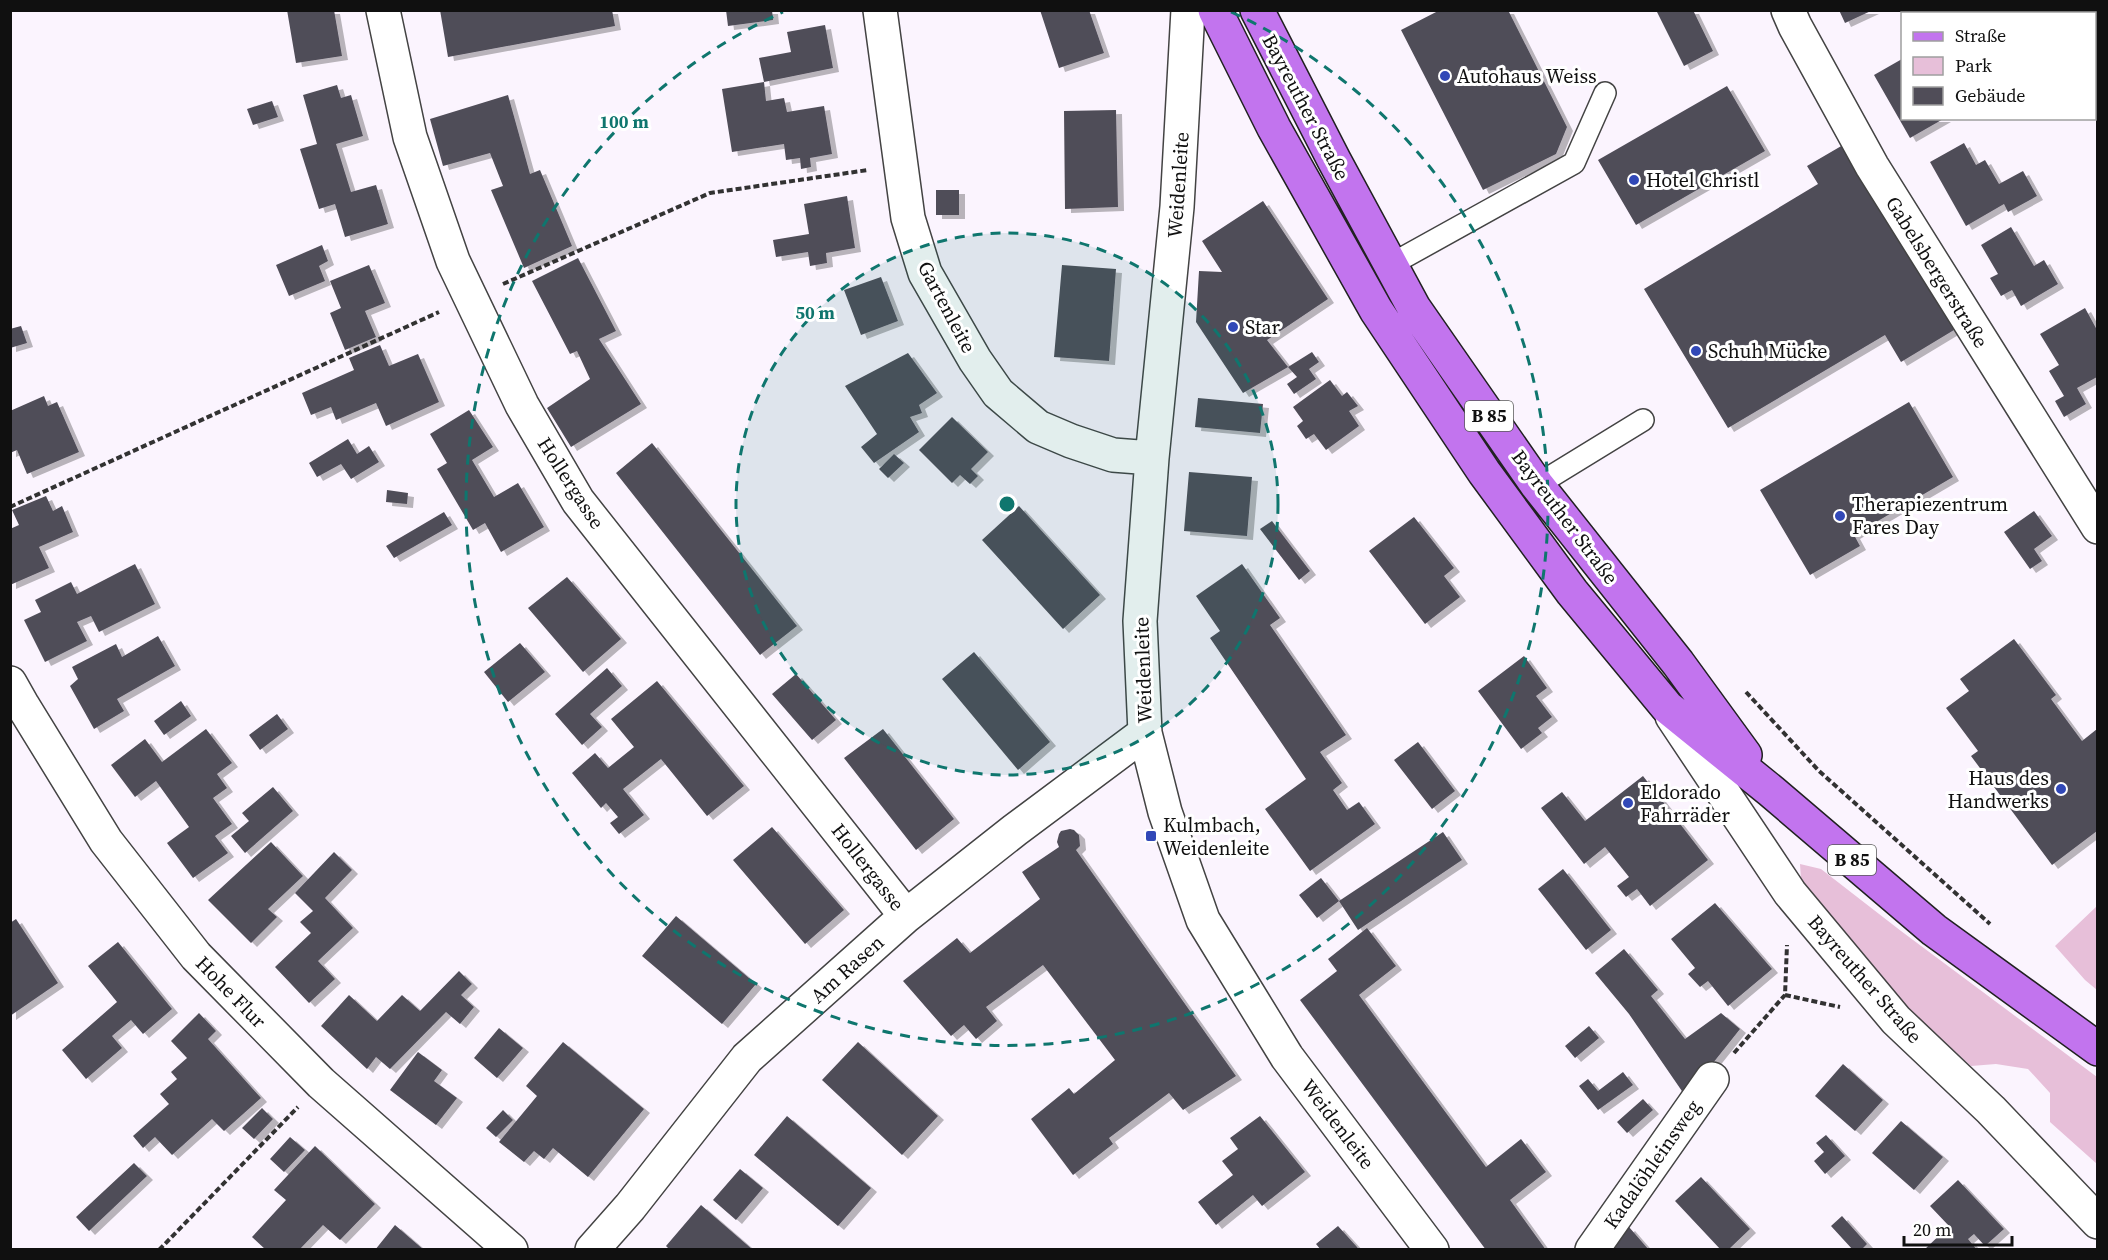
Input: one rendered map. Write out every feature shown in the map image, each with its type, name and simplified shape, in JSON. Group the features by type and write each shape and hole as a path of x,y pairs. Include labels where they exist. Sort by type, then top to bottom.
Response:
{"main road":[{"name":"Bayreuther Straße","path":"1215,10 1274,128 1377,310 1484,472 1572,592 1666,707 1771,791 1934,930 2097,1049"},
{"name":"Bayreuther Straße","path":"1261,12 1414,308 1537,485 1678,663 1771,791"}],"street":[{"name":"Hollergasse","path":"383,10 410,138 453,261 522,405 578,501 906,916"},
{"name":"Gartenleite","path":"880,10 908,218 925,273 975,360 998,393 1038,427 1113,455 1152,458"},
{"name":"Weidenleite","path":"1188,10 1178,207 1152,458 1140,621 1145,733 1165,812 1203,920 1287,1057 1432,1250"},
{"name":"Gabelsbergerstraße","path":"1788,10 1872,166 2097,527"},
{"name":"Hohe Flur","path":"10,683 106,841 196,956 321,1083 511,1250"},
{"name":"Bayreuther Straße","path":"1666,707 1790,893 1896,1020 1991,1110 2097,1222"},
{"name":"Am Rasen","path":"592,1250 630,1206 747,1058 906,916 1015,830 1145,733"},
{"name":"Kadalöhleinsweg","path":"1592,1250 1712,1079"}],"lane":[{"path":"1390,265 1574,163 1605,93"},
{"path":"1537,485 1643,420"}],"path":[{"path":"10,507 471,298 710,194 901,165"},
{"path":"1741,687 1820,771 1995,928"},
{"path":"1712,1079 1785,995"},
{"path":"159,1250 321,1083"}],"green space":[{"path":"1800,864 1821,869 2097,1077 2097,1164 2050,1122 2050,1093 2028,1069 1996,1064 1971,1066 1895,998 1816,901 1801,879"},
{"path":"2097,906 2097,990 2055,946"}],"building":[{"path":"287,10 334,10 342,56 296,63"},
{"path":"440,10 612,10 615,26 448,57"},
{"path":"726,10 772,10 773,20 728,26"},
{"path":"1040,10 1089,10 1104,53 1059,68"},
{"path":"1440,10 1508,10 1567,127 1556,154 1483,190 1401,30"},
{"path":"1656,10 1693,10 1713,51 1684,66"},
{"path":"1839,10 1873,10 1845,23"},
{"path":"825,25 833,68 764,82 759,58 791,52 787,32"},
{"path":"1901,60 1901,120 1942,120 1910,138 1874,75"},
{"path":"764,82 766,101 784,98 787,112 824,106 832,154 810,158 811,167 801,169 800,158 786,160 784,144 732,152 722,89"},
{"path":"337,85 341,98 351,95 363,136 336,144 351,192 376,185 388,224 345,237 335,204 319,209 300,149 317,144 303,95"},
{"path":"1727,86 1765,151 1636,225 1598,160"},
{"path":"508,95 530,174 540,170 572,246 524,268 491,190 503,186 490,153 443,166 430,119"},
{"path":"272,101 278,117 253,125 247,109"},
{"path":"1116,110 1118,207 1065,209 1064,111"},
{"path":"1964,143 1976,165 1985,160 1999,184 2023,171 2037,196 2008,212 2004,204 1966,226 1930,162"},
{"path":"1843,145 1954,330 1901,362 1885,335 1728,428 1644,289 1818,184 1807,166"},
{"path":"936,190 959,190 959,215 936,215"},
{"path":"847,196 855,248 826,253 827,263 810,266 808,252 776,257 773,240 809,234 804,204"},
{"path":"1263,201 1328,299 1267,340 1288,367 1243,393 1196,322 1199,271 1222,272 1202,241"},
{"path":"2011,227 2034,266 2044,260 2058,284 2021,306 2012,290 2001,296 1990,278 1998,274 1981,245"},
{"path":"322,245 328,261 319,266 325,281 289,296 276,265"},
{"path":"578,258 616,331 599,339 641,404 571,447 547,408 590,379 577,351 570,354 532,281"},
{"path":"369,265 385,303 365,311 376,337 345,350 330,313 341,308 330,281"},
{"path":"1062,265 1116,269 1109,361 1054,357"},
{"path":"881,277 898,321 861,335 844,290"},
{"path":"2085,308 2097,330 2097,377 2077,388 2086,404 2064,417 2055,401 2064,396 2049,371 2059,365 2040,334"},
{"path":"21,326 27,343 10,348 10,329"},
{"path":"380,345 389,366 418,354 439,402 386,426 376,403 336,420 331,407 311,415 302,393 354,370 349,358"},
{"path":"1312,352 1319,362 1309,369 1316,379 1294,394 1287,384 1297,377 1288,367"},
{"path":"908,353 937,393 919,405 922,413 910,417 919,432 874,463 861,447 877,434 845,386"},
{"path":"1330,380 1342,396 1347,392 1358,406 1349,411 1359,426 1326,450 1314,434 1306,439 1297,426 1303,421 1293,407"},
{"path":"44,396 48,406 57,402 79,452 27,474 17,450 10,453 10,411"},
{"path":"1198,398 1263,404 1260,433 1195,427"},
{"path":"1909,402 1953,477 1854,535 1860,546 1810,575 1760,490"},
{"path":"469,410 493,447 472,460 494,497 518,483 544,527 501,552 485,523 473,530 437,469 447,463 430,434"},
{"path":"952,417 988,452 971,469 978,476 970,484 960,475 952,483 919,450"},
{"path":"348,439 357,454 369,446 379,462 351,479 341,464 317,477 309,463"},
{"path":"652,443 797,626 760,655 616,473"},
{"path":"894,454 904,463 888,478 879,469"},
{"path":"1189,472 1252,477 1247,536 1184,531"},
{"path":"387,490 408,493 407,504 386,502"},
{"path":"46,496 53,511 62,506 73,532 39,547 49,568 10,585 10,529 19,525 12,510"},
{"path":"1019,506 1100,595 1063,629 982,540"},
{"path":"2034,511 2052,536 2034,549 2042,561 2030,569 2004,532"},
{"path":"444,512 452,525 394,558 386,546"},
{"path":"1414,517 1454,568 1444,576 1460,597 1425,624 1369,551"},
{"path":"1272,521 1310,571 1299,580 1260,529"},
{"path":"135,564 155,604 99,632 91,616 77,622 87,641 45,662 24,620 41,612 35,600 71,582 77,594"},
{"path":"1242,564 1280,618 1270,625 1346,735 1320,752 1342,783 1333,790 1347,810 1359,802 1375,824 1310,871 1265,809 1306,779 1210,638 1220,631 1196,596"},
{"path":"567,577 621,639 583,672 528,608"},
{"path":"158,636 175,666 117,699 124,711 94,729 70,686 78,679 72,667 116,644 122,657"},
{"path":"2014,639 2056,695 2051,699 2082,741 2097,729 2097,831 2052,865 1971,756 1978,751 1946,708 1969,691 1960,679"},
{"path":"520,643 545,672 508,702 484,672"},
{"path":"974,652 1050,742 1018,770 942,679"},
{"path":"1524,656 1547,688 1536,696 1552,717 1538,728 1542,733 1521,749 1478,691"},
{"path":"607,668 622,686 590,714 602,727 582,745 555,714"},
{"path":"796,674 836,720 812,740 772,694"},
{"path":"657,681 744,786 707,816 661,759 623,789 644,815 619,834 610,823 618,817 606,803 601,808 572,773 595,753 608,768 634,747 611,719"},
{"path":"181,701 191,716 164,735 154,721"},
{"path":"277,714 288,729 260,750 249,735"},
{"path":"206,729 232,763 217,774 227,788 213,798 232,824 215,836 228,853 193,878 167,843 189,827 156,781 135,797 111,765 145,739 162,762"},
{"path":"883,729 954,819 916,850 844,758"},
{"path":"1418,742 1455,791 1432,809 1394,760"},
{"path":"1643,776 1708,860 1650,906 1637,889 1626,897 1617,886 1629,877 1605,847 1584,864 1541,808 1562,792 1585,821"},
{"path":"273,787 293,811 245,853 231,836 249,821 242,813"},
{"path":"772,827 844,910 805,944 733,860"},
{"path":"1070,829 1079,835 1080,846 1076,850 1236,1076 1183,1110 1169,1093 1109,1138 1113,1144 1073,1175 1031,1119 1069,1088 1074,1094 1115,1060 1043,965 986,1007 997,1021 976,1039 964,1025 951,1036 903,981 957,938 970,953 1040,899 1022,872 1059,847 1057,842 1059,834 1061,831"},
{"path":"1443,832 1462,860 1358,930 1339,901"},
{"path":"271,842 303,876 268,909 277,917 251,943 208,900"},
{"path":"334,852 352,870 325,898 353,928 318,961 335,979 309,1003 275,967 311,933 300,922 313,911 295,893"},
{"path":"1563,869 1611,930 1586,950 1538,889"},
{"path":"1321,878 1339,901 1317,918 1299,895"},
{"path":"1715,903 1772,969 1728,1006 1708,981 1700,987 1688,974 1695,968 1671,939"},
{"path":"676,916 756,984 722,1024 642,956"},
{"path":"16,919 58,983 10,1016 10,923"},
{"path":"1367,928 1396,966 1359,995 1486,1167 1521,1139 1546,1172 1510,1200 1546,1250 1486,1250 1300,1000 1337,971 1328,959"},
{"path":"118,942 172,1009 143,1034 131,1020 112,1036 122,1048 86,1079 62,1050 117,1002 88,966"},
{"path":"1624,949 1658,990 1651,996 1685,1039 1721,1013 1740,1029 1686,1097 1629,1014 1595,973"},
{"path":"459,971 472,984 461,995 474,1007 460,1024 446,1012 390,1069 376,1057 367,1069 321,1026 349,995 377,1021 402,995 420,1011"},
{"path":"199,1013 216,1031 208,1039 261,1098 224,1131 212,1119 172,1155 155,1137 143,1148 133,1136 169,1104 160,1094 177,1079 171,1072 187,1058 171,1041"},
{"path":"1589,1026 1599,1038 1575,1058 1565,1046"},
{"path":"499,1028 523,1048 497,1078 474,1058"},
{"path":"563,1042 644,1109 588,1177 553,1148 544,1159 534,1151 524,1162 499,1142 537,1096 526,1086"},
{"path":"858,1042 938,1116 902,1155 822,1080"},
{"path":"418,1052 442,1070 434,1081 457,1098 436,1125 390,1090"},
{"path":"1843,1064 1883,1100 1855,1131 1815,1096"},
{"path":"1623,1072 1633,1085 1598,1110 1579,1086 1588,1079 1598,1091"},
{"path":"1643,1099 1653,1110 1627,1133 1617,1122"},
{"path":"262,1108 273,1119 254,1139 242,1128"},
{"path":"503,1110 513,1120 496,1137 486,1128"},
{"path":"787,1116 871,1188 838,1226 754,1155"},
{"path":"1260,1116 1305,1172 1262,1206 1253,1195 1216,1225 1198,1202 1233,1175 1222,1161 1238,1149 1230,1138"},
{"path":"1901,1121 1943,1157 1914,1190 1872,1153"},
{"path":"1826,1135 1845,1156 1825,1174 1814,1161 1824,1152 1816,1143"},
{"path":"290,1137 305,1150 284,1172 270,1159"},
{"path":"315,1146 375,1204 340,1240 323,1225 299,1250 266,1250 252,1237 286,1200 274,1190"},
{"path":"134,1163 147,1176 89,1231 76,1217"},
{"path":"740,1169 763,1188 736,1220 713,1200"},
{"path":"1701,1177 1750,1229 1728,1250 1721,1250 1675,1201"},
{"path":"1958,1180 2004,1229 1985,1246 1974,1234 1968,1239 1977,1250 1924,1250 1949,1226 1930,1206"},
{"path":"701,1205 753,1250 670,1250 666,1246"},
{"path":"1842,1216 1867,1244 1861,1250 1853,1250 1831,1226"},
{"path":"395,1225 410,1238 424,1250 375,1250"},
{"path":"1338,1226 1359,1250 1321,1250 1316,1244"},
{"path":"1629,1227 1649,1250 1609,1250 1607,1247"}],"place":[{"name":"Autohaus Weiss","path":"1445,76"},
{"name":"Hotel Christl","path":"1634,180"},
{"name":"Star","path":"1233,327"},
{"name":"Schuh Mücke","path":"1696,351"},
{"name":"Therapiezentrum Fares Day","path":"1840,516"},
{"name":"Haus des Handwerks","path":"2061,789"},
{"name":"Eldorado Fahrräder","path":"1628,803"},
{"name":"Kulmbach, Weidenleite","path":"1151,836"}]}
